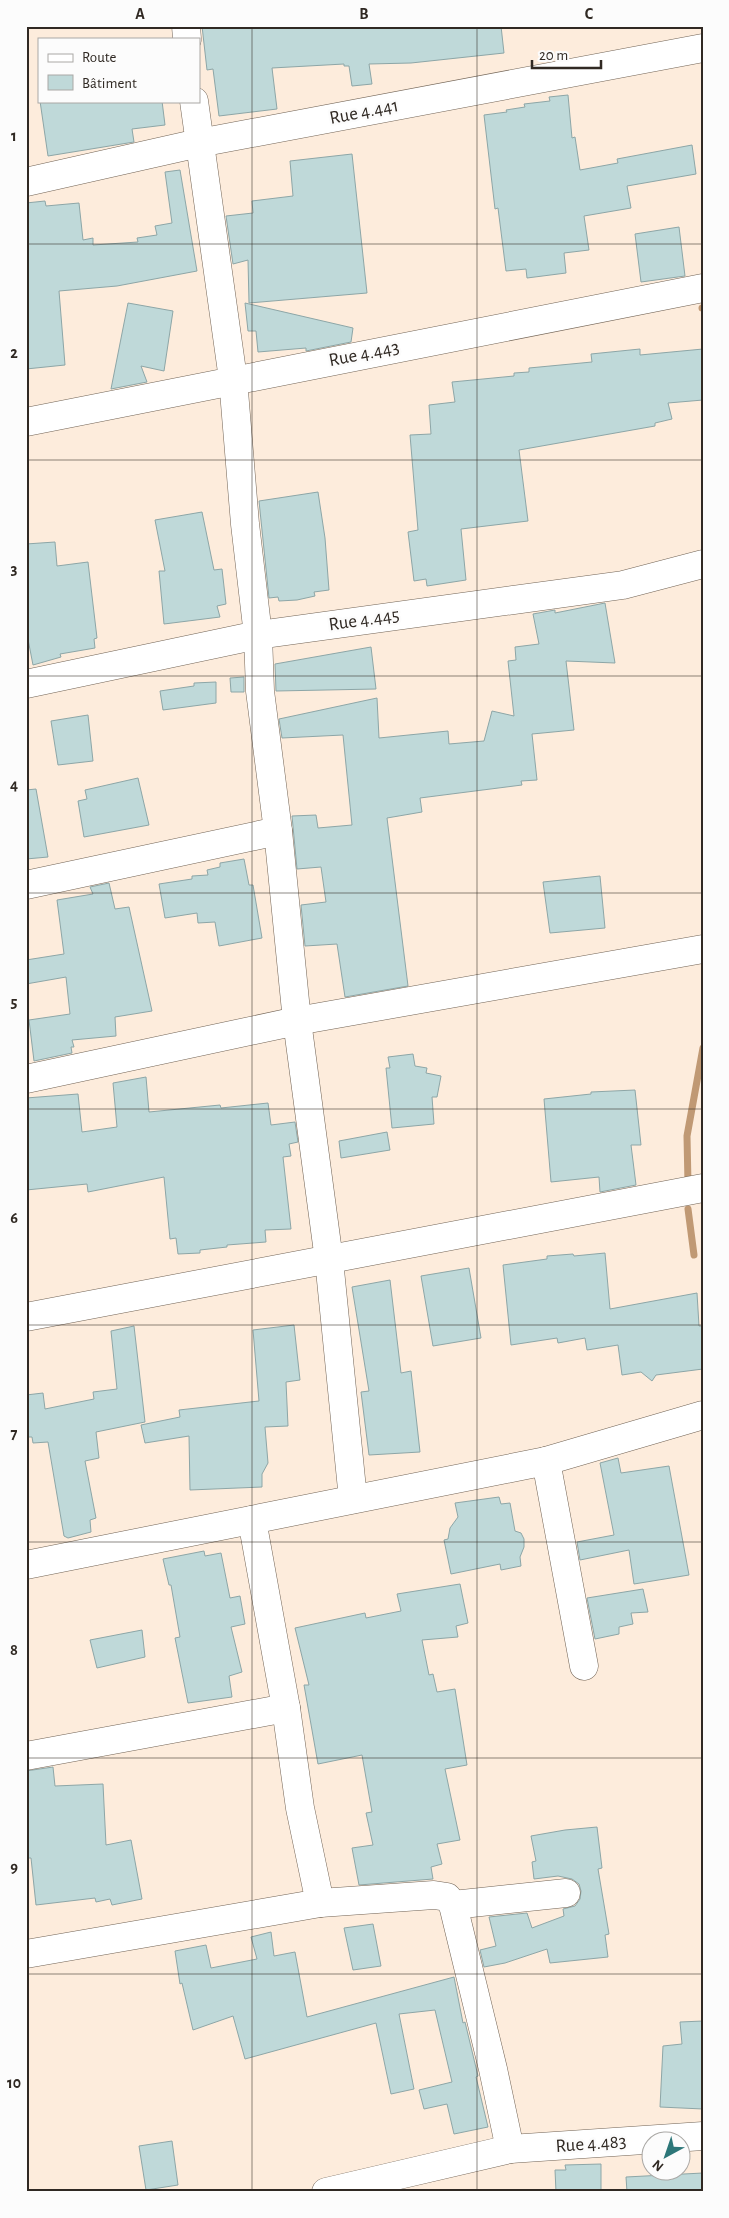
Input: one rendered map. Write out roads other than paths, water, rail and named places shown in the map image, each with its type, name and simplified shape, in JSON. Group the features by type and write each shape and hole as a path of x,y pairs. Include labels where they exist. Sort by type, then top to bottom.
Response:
{"street":[{"name":"Rue 4.441","path":"26,182 199,143 703,48"},
{"path":"194,102 233,380 245,524 258,635 260,691 278,831 297,1021 329,1260 353,1499"},
{"name":"Rue 4.443","path":"26,422 703,288"},
{"name":"Rue 4.445","path":"26,684 258,635 623,585 703,564"},
{"path":"26,884 278,831"},
{"path":"26,1079 297,1021 703,949"},
{"path":"26,1317 703,1188"},
{"path":"26,1565 546,1461 703,1415"},
{"path":"546,1461 584,1666"},
{"path":"252,1520 286,1708 300,1808 320,1903"},
{"path":"26,1756 286,1708"},
{"path":"453,1905 566,1893"},
{"path":"26,1954 320,1903 434,1895 446,1897 453,1905 493,2069 510,2149"},
{"name":"Rue 4.483","path":"326,2192 510,2149 703,2136"}],"waterway":[{"path":"688,1184 687,1136 703,1048"},
{"path":"688,1209 694,1255"}]}
